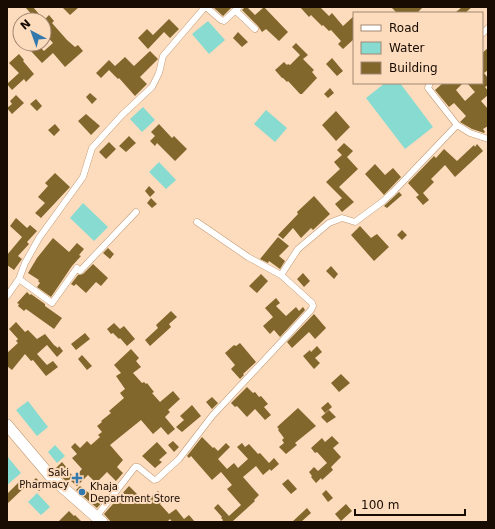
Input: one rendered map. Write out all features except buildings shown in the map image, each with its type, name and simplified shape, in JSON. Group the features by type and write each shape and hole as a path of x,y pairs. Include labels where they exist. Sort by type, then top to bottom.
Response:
{"highway":[{"path":"7,425 52,478 97,520"},
{"path":"7,437 42,477 64,498 97,520"}],"street":[{"path":"7,296 19,279 25,263 39,238 83,177 92,148 122,115 152,87 159,73 163,56 205,7 224,21 238,9 255,29"},
{"path":"430,84 428,88 457,125 470,133 488,140"},
{"path":"281,275 298,249 329,223 342,218 355,222 382,202 457,125"},
{"path":"19,279 52,303 77,268 80,271 136,212"},
{"path":"97,520 135,467 138,467 154,480 178,460 212,416 312,310 312,303 281,275 248,257 197,222"}],"water":[{"path":"208,21 225,40 209,54 192,34"},
{"path":"384,84 401,84 433,127 405,149 366,98"},
{"path":"143,107 155,120 142,132 130,119"},
{"path":"266,110 287,128 275,142 254,124"},
{"path":"159,162 176,180 166,189 149,172"},
{"path":"83,203 108,227 94,241 70,218"},
{"path":"28,401 48,427 37,436 16,410"},
{"path":"55,445 65,456 57,463 48,452"},
{"path":"7,456 21,473 7,485"},
{"path":"37,493 50,507 41,515 28,502"}],"place":[{"name":"Saki Pharmacy","path":"77,478"},
{"name":"Khaja Department Store","path":"82,492"}]}
